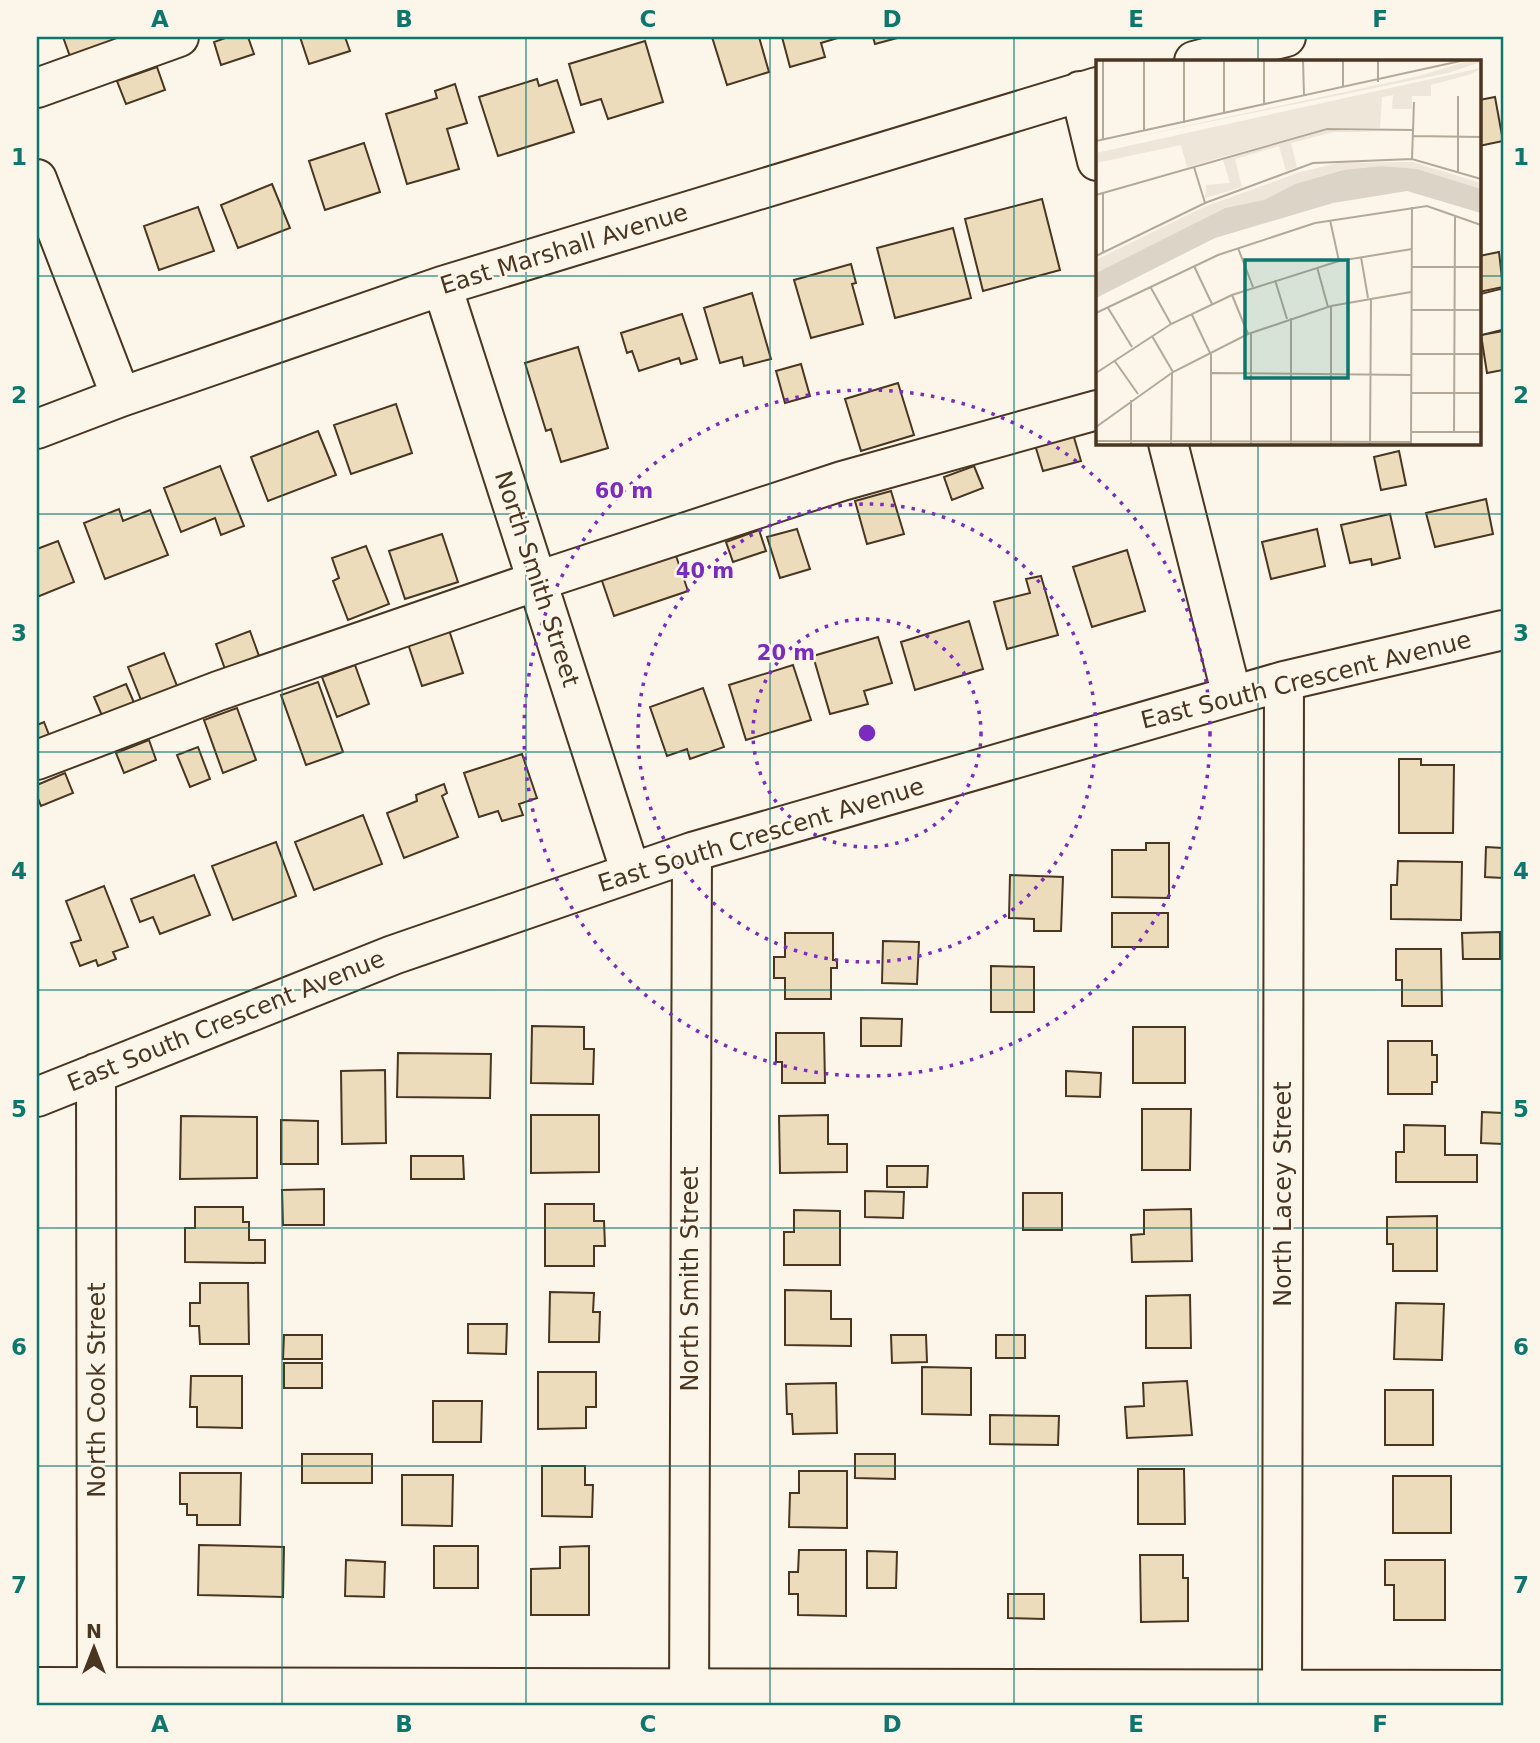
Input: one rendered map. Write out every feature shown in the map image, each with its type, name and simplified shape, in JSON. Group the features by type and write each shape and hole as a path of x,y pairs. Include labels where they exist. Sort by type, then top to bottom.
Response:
{"street":[{"path":"37,88 179,37"},
{"path":"1198,60 1286,37"},
{"path":"1088,89 1096,153"},
{"name":"East Marshall Avenue","path":"37,429 121,397 442,286 1088,89"},
{"path":"37,180 121,397"},
{"name":"North Smith Street","path":"442,286 631,873"},
{"path":"1480,314 1503,309"},
{"path":"37,760 218,691 537,581 842,481 1096,410"},
{"path":"1168,444 1232,696"},
{"name":"East South Crescent Avenue","path":"40,1085 96,1073 393,955 692,852 1284,681 1503,630"},
{"name":"North Lacey Street","path":"1282,1699 1284,681"},
{"name":"North Smith Street","path":"689,1698 692,852"},
{"name":"North Cook Street","path":"96,1073 97,1697"},
{"path":"37,1687 97,1697 1282,1699 1503,1690"}],"building":[{"path":"63,37 144,37 72,62"},
{"path":"228,37 248,37 254,54 221,65 214,42"},
{"path":"300,37 345,37 350,51 309,64"},
{"path":"712,37 759,37 769,72 727,85"},
{"path":"782,37 841,37 821,43 825,57 790,67"},
{"path":"873,37 901,37 875,44"},
{"path":"645,41 663,102 608,119 601,99 581,105 569,64"},
{"path":"157,67 165,90 126,104 117,81"},
{"path":"537,79 539,86 557,80 574,132 498,156 479,97"},
{"path":"455,84 467,123 447,129 459,169 407,184 386,114 437,98 435,91"},
{"path":"1495,97 1503,141 1480,146 1480,100"},
{"path":"364,143 380,192 325,210 309,161"},
{"path":"272,184 290,228 238,248 221,205"},
{"path":"1042,199 1060,270 983,291 965,219"},
{"path":"198,207 214,251 159,270 144,226"},
{"path":"953,228 971,298 895,318 877,248"},
{"path":"1499,252 1503,287 1480,292 1480,256"},
{"path":"851,264 856,283 852,284 863,324 811,338 794,280"},
{"path":"752,293 771,359 744,366 742,357 720,363 704,308"},
{"path":"682,314 697,359 681,364 679,358 639,371 632,351 627,353 621,333"},
{"path":"1503,331 1503,370 1487,373 1481,335"},
{"path":"578,347 608,448 561,462 551,429 546,431 525,363"},
{"path":"801,364 810,396 785,403 776,371"},
{"path":"898,383 914,435 861,451 845,399"},
{"path":"396,404 412,453 351,474 334,425"},
{"path":"318,431 336,475 268,501 251,457"},
{"path":"1073,434 1081,461 1043,471 1035,445"},
{"path":"1399,451 1406,485 1381,490 1374,457"},
{"path":"220,466 244,526 221,535 215,518 181,532 164,488"},
{"path":"974,466 983,488 952,500 944,477"},
{"path":"891,491 904,534 867,544 855,501"},
{"path":"1486,499 1493,534 1435,547 1426,513"},
{"path":"119,509 123,521 150,510 168,555 105,579 84,523"},
{"path":"1390,514 1400,558 1372,565 1371,559 1350,563 1341,525"},
{"path":"797,529 810,569 780,578 767,537"},
{"path":"1317,529 1325,566 1271,579 1262,542"},
{"path":"759,530 766,551 733,562 726,542"},
{"path":"442,534 458,582 405,599 389,551"},
{"path":"58,541 74,582 37,597 37,549"},
{"path":"366,546 389,604 348,620 333,581 339,578 332,558"},
{"path":"1127,550 1145,611 1092,627 1073,567"},
{"path":"675,553 688,591 614,616 601,578"},
{"path":"1041,576 1058,635 1007,649 994,602 1030,593 1026,579"},
{"path":"969,621 983,669 915,690 901,642"},
{"path":"449,630 463,673 422,686 408,644"},
{"path":"250,631 259,656 225,669 216,644"},
{"path":"878,637 892,683 864,691 868,704 830,714 813,656"},
{"path":"164,653 179,691 143,705 128,667"},
{"path":"355,665 369,704 337,717 322,677"},
{"path":"793,665 811,720 746,740 729,685"},
{"path":"318,682 343,752 306,765 281,695"},
{"path":"126,684 135,705 103,718 94,697"},
{"path":"703,688 724,747 690,759 687,749 667,756 650,707"},
{"path":"237,708 256,760 223,773 204,720"},
{"path":"44,722 51,740 37,745 37,725"},
{"path":"149,740 156,760 124,773 116,753"},
{"path":"198,747 210,779 190,787 177,755"},
{"path":"522,754 537,798 519,804 523,815 502,821 498,811 479,817 464,773"},
{"path":"1399,759 1421,759 1421,765 1454,765 1453,833 1399,833"},
{"path":"65,773 73,793 41,806 37,785"},
{"path":"444,784 447,793 442,796 458,837 404,858 387,813 417,801 416,795"},
{"path":"363,815 382,864 314,890 295,842"},
{"path":"276,842 296,896 233,920 212,866"},
{"path":"1146,843 1169,843 1169,898 1112,897 1112,850 1146,850"},
{"path":"1486,847 1503,848 1503,878 1485,877"},
{"path":"1398,861 1462,862 1461,920 1391,919 1391,885 1397,885"},
{"path":"194,875 210,915 160,934 153,917 140,922 131,899"},
{"path":"1010,875 1063,877 1061,931 1034,931 1034,919 1009,918"},
{"path":"104,886 128,947 113,952 116,959 98,966 96,960 80,966 71,943 81,940 66,901"},
{"path":"1112,913 1168,913 1168,947 1112,947"},
{"path":"1500,932 1500,959 1463,959 1462,933"},
{"path":"785,933 833,933 833,960 837,960 837,968 831,968 831,999 785,999 785,978 774,978 774,957 785,957"},
{"path":"883,941 919,942 917,984 882,983"},
{"path":"1396,949 1441,949 1442,1006 1402,1006 1402,980 1396,980"},
{"path":"991,966 1034,967 1034,1012 991,1012"},
{"path":"861,1018 902,1019 901,1046 861,1046"},
{"path":"532,1026 584,1027 584,1049 594,1049 593,1084 531,1083"},
{"path":"1133,1027 1185,1027 1185,1083 1133,1083"},
{"path":"776,1033 824,1033 825,1083 782,1083 782,1062 776,1062"},
{"path":"1388,1041 1432,1041 1432,1055 1437,1055 1437,1082 1432,1082 1432,1094 1388,1094"},
{"path":"398,1053 491,1054 490,1098 397,1097"},
{"path":"385,1070 386,1143 342,1144 341,1071"},
{"path":"1066,1071 1101,1073 1100,1097 1066,1096"},
{"path":"1142,1109 1191,1109 1190,1170 1142,1170"},
{"path":"1482,1112 1503,1113 1503,1144 1481,1143"},
{"path":"531,1115 599,1115 599,1172 531,1173"},
{"path":"828,1115 828,1144 847,1144 847,1172 780,1173 779,1116"},
{"path":"181,1116 257,1117 257,1178 180,1179"},
{"path":"281,1120 318,1121 318,1164 281,1164"},
{"path":"1404,1125 1445,1126 1445,1155 1477,1155 1477,1182 1396,1182 1396,1152 1404,1152"},
{"path":"411,1156 463,1156 464,1179 411,1179"},
{"path":"887,1166 928,1166 927,1187 887,1187"},
{"path":"324,1189 324,1225 283,1225 282,1190"},
{"path":"865,1191 904,1192 903,1218 865,1217"},
{"path":"1023,1193 1062,1193 1062,1230 1023,1230"},
{"path":"545,1204 594,1204 594,1221 604,1221 605,1246 594,1246 594,1266 545,1266"},
{"path":"195,1207 243,1207 243,1222 249,1222 249,1240 265,1240 265,1263 185,1262 185,1228 195,1228"},
{"path":"1191,1209 1192,1261 1132,1262 1131,1235 1144,1234 1144,1210"},
{"path":"794,1210 840,1211 840,1265 784,1265 784,1232 794,1232"},
{"path":"1437,1216 1437,1271 1393,1271 1393,1244 1387,1244 1387,1217"},
{"path":"200,1283 248,1283 249,1344 200,1344 199,1326 190,1326 190,1303 200,1303"},
{"path":"785,1290 831,1291 831,1319 851,1319 851,1346 785,1345"},
{"path":"550,1292 594,1293 593,1312 600,1312 599,1342 549,1342"},
{"path":"1190,1295 1191,1348 1146,1348 1146,1296"},
{"path":"1396,1303 1444,1304 1442,1360 1394,1359"},
{"path":"468,1324 507,1324 506,1354 468,1353"},
{"path":"284,1335 322,1335 322,1359 283,1359"},
{"path":"891,1335 926,1335 927,1362 892,1363"},
{"path":"996,1335 1025,1335 1025,1358 996,1358"},
{"path":"284,1363 322,1363 322,1388 284,1388"},
{"path":"922,1367 971,1368 971,1415 922,1414"},
{"path":"538,1372 596,1372 596,1407 586,1407 586,1428 538,1429"},
{"path":"191,1376 242,1376 242,1428 197,1427 197,1407 190,1407"},
{"path":"1187,1381 1192,1435 1127,1438 1125,1407 1144,1406 1143,1383"},
{"path":"836,1383 837,1433 793,1434 792,1414 787,1414 786,1384"},
{"path":"1385,1390 1433,1390 1433,1445 1385,1445"},
{"path":"433,1401 482,1401 481,1442 433,1442"},
{"path":"990,1415 1059,1416 1058,1445 990,1444"},
{"path":"302,1454 372,1454 372,1483 302,1483"},
{"path":"855,1454 895,1454 895,1479 855,1478"},
{"path":"542,1466 585,1466 585,1485 593,1485 592,1517 542,1516"},
{"path":"1138,1469 1184,1469 1185,1524 1138,1524"},
{"path":"799,1471 847,1471 847,1528 789,1527 790,1493 799,1493"},
{"path":"180,1473 241,1473 240,1525 197,1525 197,1515 187,1515 187,1504 180,1504"},
{"path":"402,1475 453,1475 452,1526 402,1525"},
{"path":"1393,1476 1451,1476 1451,1533 1393,1533"},
{"path":"199,1545 284,1547 283,1597 198,1595"},
{"path":"434,1546 478,1546 478,1588 434,1588"},
{"path":"589,1546 589,1615 531,1615 531,1569 560,1568 560,1547"},
{"path":"799,1550 846,1550 846,1616 798,1615 798,1594 789,1594 789,1572 798,1572"},
{"path":"867,1551 897,1552 896,1588 867,1588"},
{"path":"1140,1555 1183,1555 1183,1578 1188,1578 1188,1621 1141,1622"},
{"path":"346,1560 385,1562 384,1597 345,1596"},
{"path":"1385,1560 1445,1560 1445,1620 1394,1620 1394,1585 1385,1585"},
{"path":"1008,1594 1044,1594 1044,1619 1008,1618"}]}
